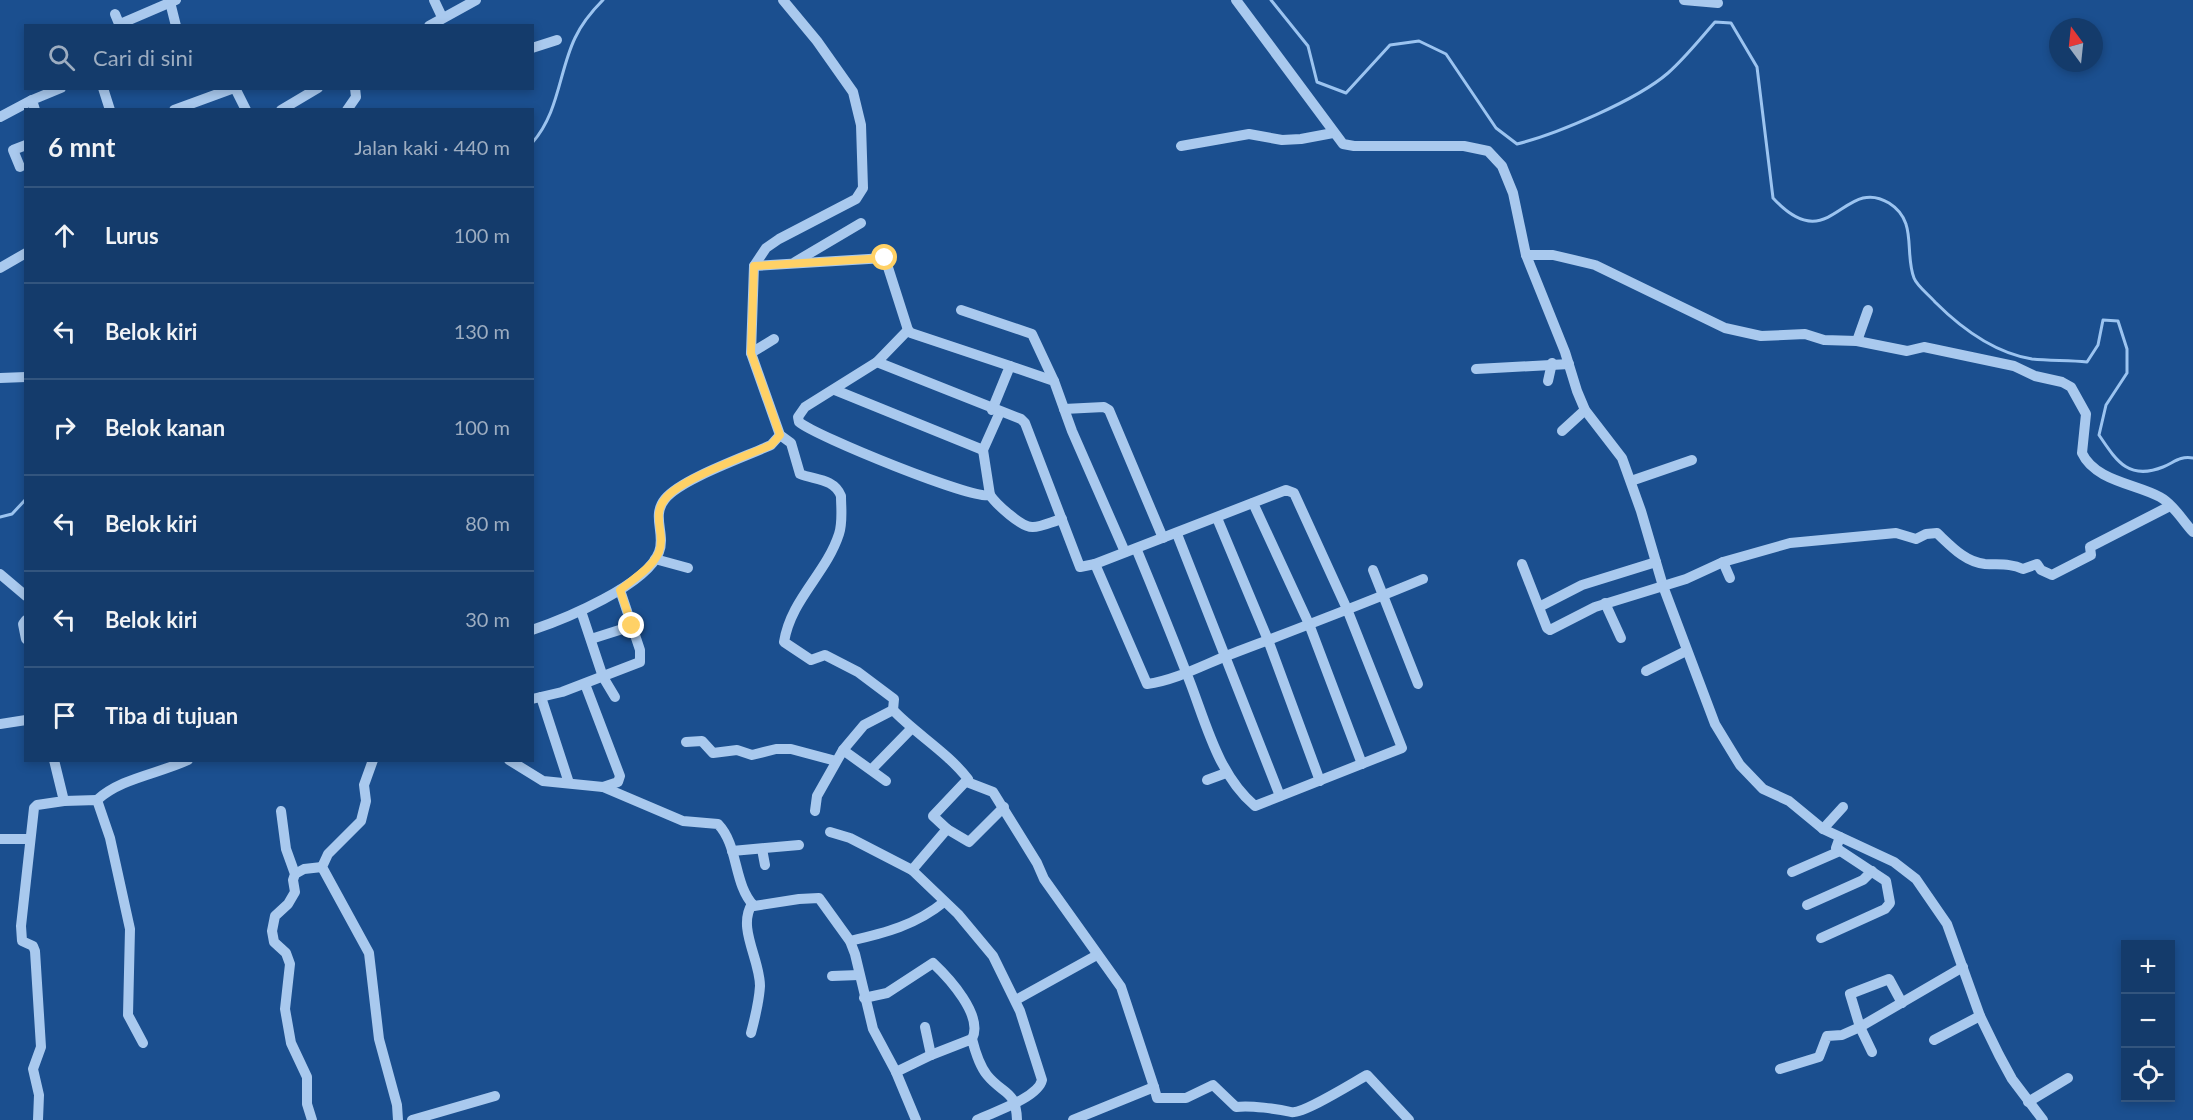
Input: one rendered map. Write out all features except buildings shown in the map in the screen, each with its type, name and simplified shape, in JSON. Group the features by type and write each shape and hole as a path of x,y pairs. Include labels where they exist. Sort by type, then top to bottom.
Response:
{"street":[{"path":"434,0 442,17"},
{"path":"432,24 464,3 476,0"},
{"path":"783,0 817,41 853,92 861,125 863,188 856,200 779,239 766,248 754,266 751,353 782,436 790,443 802,475 822,478 840,493 841,526 828,560 798,600 784,642 811,660 825,655 858,672 894,699 892,710"},
{"path":"1236,0 1338,141 1348,146 1464,146 1488,151 1502,166 1513,193 1526,255 1585,410 1622,458 1686,651 1715,724 1740,765 1763,789 1789,801 1823,830 1894,862 1916,879 1947,924 1994,1058 2043,1120"},
{"path":"1684,0 1718,3"},
{"path":"118,21 173,1 176,24"},
{"path":"534,47 557,40"},
{"path":"33,105 58,90"},
{"path":"105,90 109,108"},
{"path":"180,108 229,90"},
{"path":"236,90 245,108"},
{"path":"284,108 315,90"},
{"path":"348,108 356,97 355,90"},
{"path":"0,117 24,108"},
{"path":"1181,146 1249,134 1271,139 1301,139 1333,133"},
{"path":"20,167 12,150 24,147"},
{"path":"792,264 861,223"},
{"path":"0,268 24,254"},
{"path":"1526,255 1553,255 1595,266 1725,328 1761,336 1805,334 1824,340 1857,341 1907,351 1923,347 2014,366 2040,378 2062,382 2070,387 2086,414 2082,453 2085,458 2108,476 2158,496 2193,532"},
{"path":"754,266 884,258 908,330 915,335 1054,381"},
{"path":"877,362 1025,423 1080,567 1095,564 1130,550 1177,534 1286,490 1294,493 1347,609 1402,748 1255,806 1236,789 1226,773 1186,672 1130,550 1064,409 1032,334 961,310"},
{"path":"1857,341 1868,310"},
{"path":"908,330 877,362 805,407 798,417 800,422 938,483 982,497 990,495"},
{"path":"751,353 774,339"},
{"path":"1476,369 1552,363 1569,364"},
{"path":"1548,381 1552,363"},
{"path":"1010,366 982,450 990,495 994,502 1027,526 1034,527 1062,519"},
{"path":"0,378 24,377"},
{"path":"835,390 982,450"},
{"path":"1064,409 1104,407 1109,410 1163,538"},
{"path":"1562,431 1585,410"},
{"path":"534,629 581,611 620,590 655,560 660,550 658,523 662,503 675,490 771,445 782,436"},
{"path":"1630,481 1692,460"},
{"path":"1253,503 1309,624 1362,764"},
{"path":"1522,564 1548,630 1605,603 1686,579 1723,562 1790,543 1810,540 1854,539 1896,533 1916,539 1924,534 1937,533 1953,549 1970,560 1983,564 2014,564 2023,569 2037,564 2041,570 2052,575 2091,555 2090,547 2170,506"},
{"path":"1217,518 1268,640 1320,781"},
{"path":"1177,534 1280,796"},
{"path":"655,560 688,568"},
{"path":"1543,605 1582,585 1656,562"},
{"path":"1723,562 1730,578"},
{"path":"1095,564 1146,683 1186,672 1424,579"},
{"path":"1373,570 1418,684"},
{"path":"0,574 24,594"},
{"path":"569,783 537,698 585,684 640,662 640,650 620,590"},
{"path":"1605,603 1621,638"},
{"path":"581,611 603,677 615,697"},
{"path":"591,639 632,626"},
{"path":"1646,671 1686,651"},
{"path":"585,684 620,776 618,782 603,787"},
{"path":"892,710 911,729 941,751 966,777 967,782"},
{"path":"815,811 817,796 843,750 864,725 892,710"},
{"path":"0,724 24,720"},
{"path":"872,769 911,729"},
{"path":"686,742 702,741 713,753 737,750 752,755 776,749 791,749 813,752 836,761"},
{"path":"843,750 886,781"},
{"path":"58,762 64,801"},
{"path":"38,1120 39,1095 33,1069 41,1047 35,951 21,938 24,886 35,806 64,801 97,800 107,791 126,782 182,762"},
{"path":"322,867 328,854 362,821 366,801 364,785 372,762"},
{"path":"512,762 535,778 603,787 683,820 715,822 721,826 732,851 735,874 752,904 746,921 758,963 760,987 751,1033"},
{"path":"1207,780 1226,773"},
{"path":"967,782 992,791 1004,807 1045,882 1122,990 1157,1098 1161,1100 1186,1098 1213,1085 1236,1107 1283,1108 1294,1112 1311,1106 1367,1075 1409,1120"},
{"path":"967,782 933,816 947,829 969,842 1004,807"},
{"path":"97,800 113,849 130,929 128,1015 143,1043"},
{"path":"1823,830 1843,807"},
{"path":"281,812 286,849 295,874 294,895 275,916 272,931 274,942 286,953 290,964 285,1009 291,1043 307,1077 307,1104 312,1120"},
{"path":"912,870 947,829"},
{"path":"830,832 850,838 912,870 958,914 993,956 1016,1000 1043,1081 1016,1103 977,1120"},
{"path":"1821,938 1889,905 1888,885 1883,878 1840,851 1836,845 1840,837"},
{"path":"0,839 30,839"},
{"path":"732,851 799,845"},
{"path":"762,849 765,866"},
{"path":"1792,872 1840,851"},
{"path":"295,874 304,868 322,867"},
{"path":"322,867 369,953 379,1039 397,1105 398,1120"},
{"path":"1807,906 1863,880 1872,871"},
{"path":"752,904 762,906 817,897 849,940 873,1029 896,1072 916,1120"},
{"path":"849,940 887,932 917,921 944,902"},
{"path":"1016,1000 1097,955"},
{"path":"864,998 893,990 933,963 950,979 965,1001 973,1021 972,1039 987,1074 1008,1091 1016,1103 1017,1120"},
{"path":"1780,1069 1819,1057 1827,1036 1842,1035 1860,1027 1963,966"},
{"path":"832,976 859,975"},
{"path":"1872,1052 1849,998 1851,993 1889,979 1902,1003"},
{"path":"1934,1041 1980,1016"},
{"path":"926,1027 931,1055"},
{"path":"896,1072 972,1039"},
{"path":"2028,1102 2068,1078"},
{"path":"1073,1120 1154,1087"},
{"path":"412,1120 495,1096"}],"waterway":[{"path":"534,140 548,119 575,38 587,18 603,0"},
{"path":"1271,0 1308,46 1317,82 1346,93 1390,45 1419,41 1446,54 1496,128 1517,144 1596,115 1637,94 1668,73 1715,22 1731,23 1757,67 1773,198 1792,215 1809,221 1823,219 1859,199 1873,197 1889,203 1904,219 1909,238 1911,268 1918,284 1945,312 1967,330 1992,345 2018,356 2087,362 2098,345 2103,320 2118,321 2127,349 2127,373 2106,405 2099,435 2117,460 2132,470 2151,471 2181,459 2193,458"},
{"path":"0,517 12,514 24,501"}],"route":[{"path":"632,626 620,590 658,555 661,544 658,515 664,499 687,482 771,445 780,435 751,353 754,266 885,258"}]}
